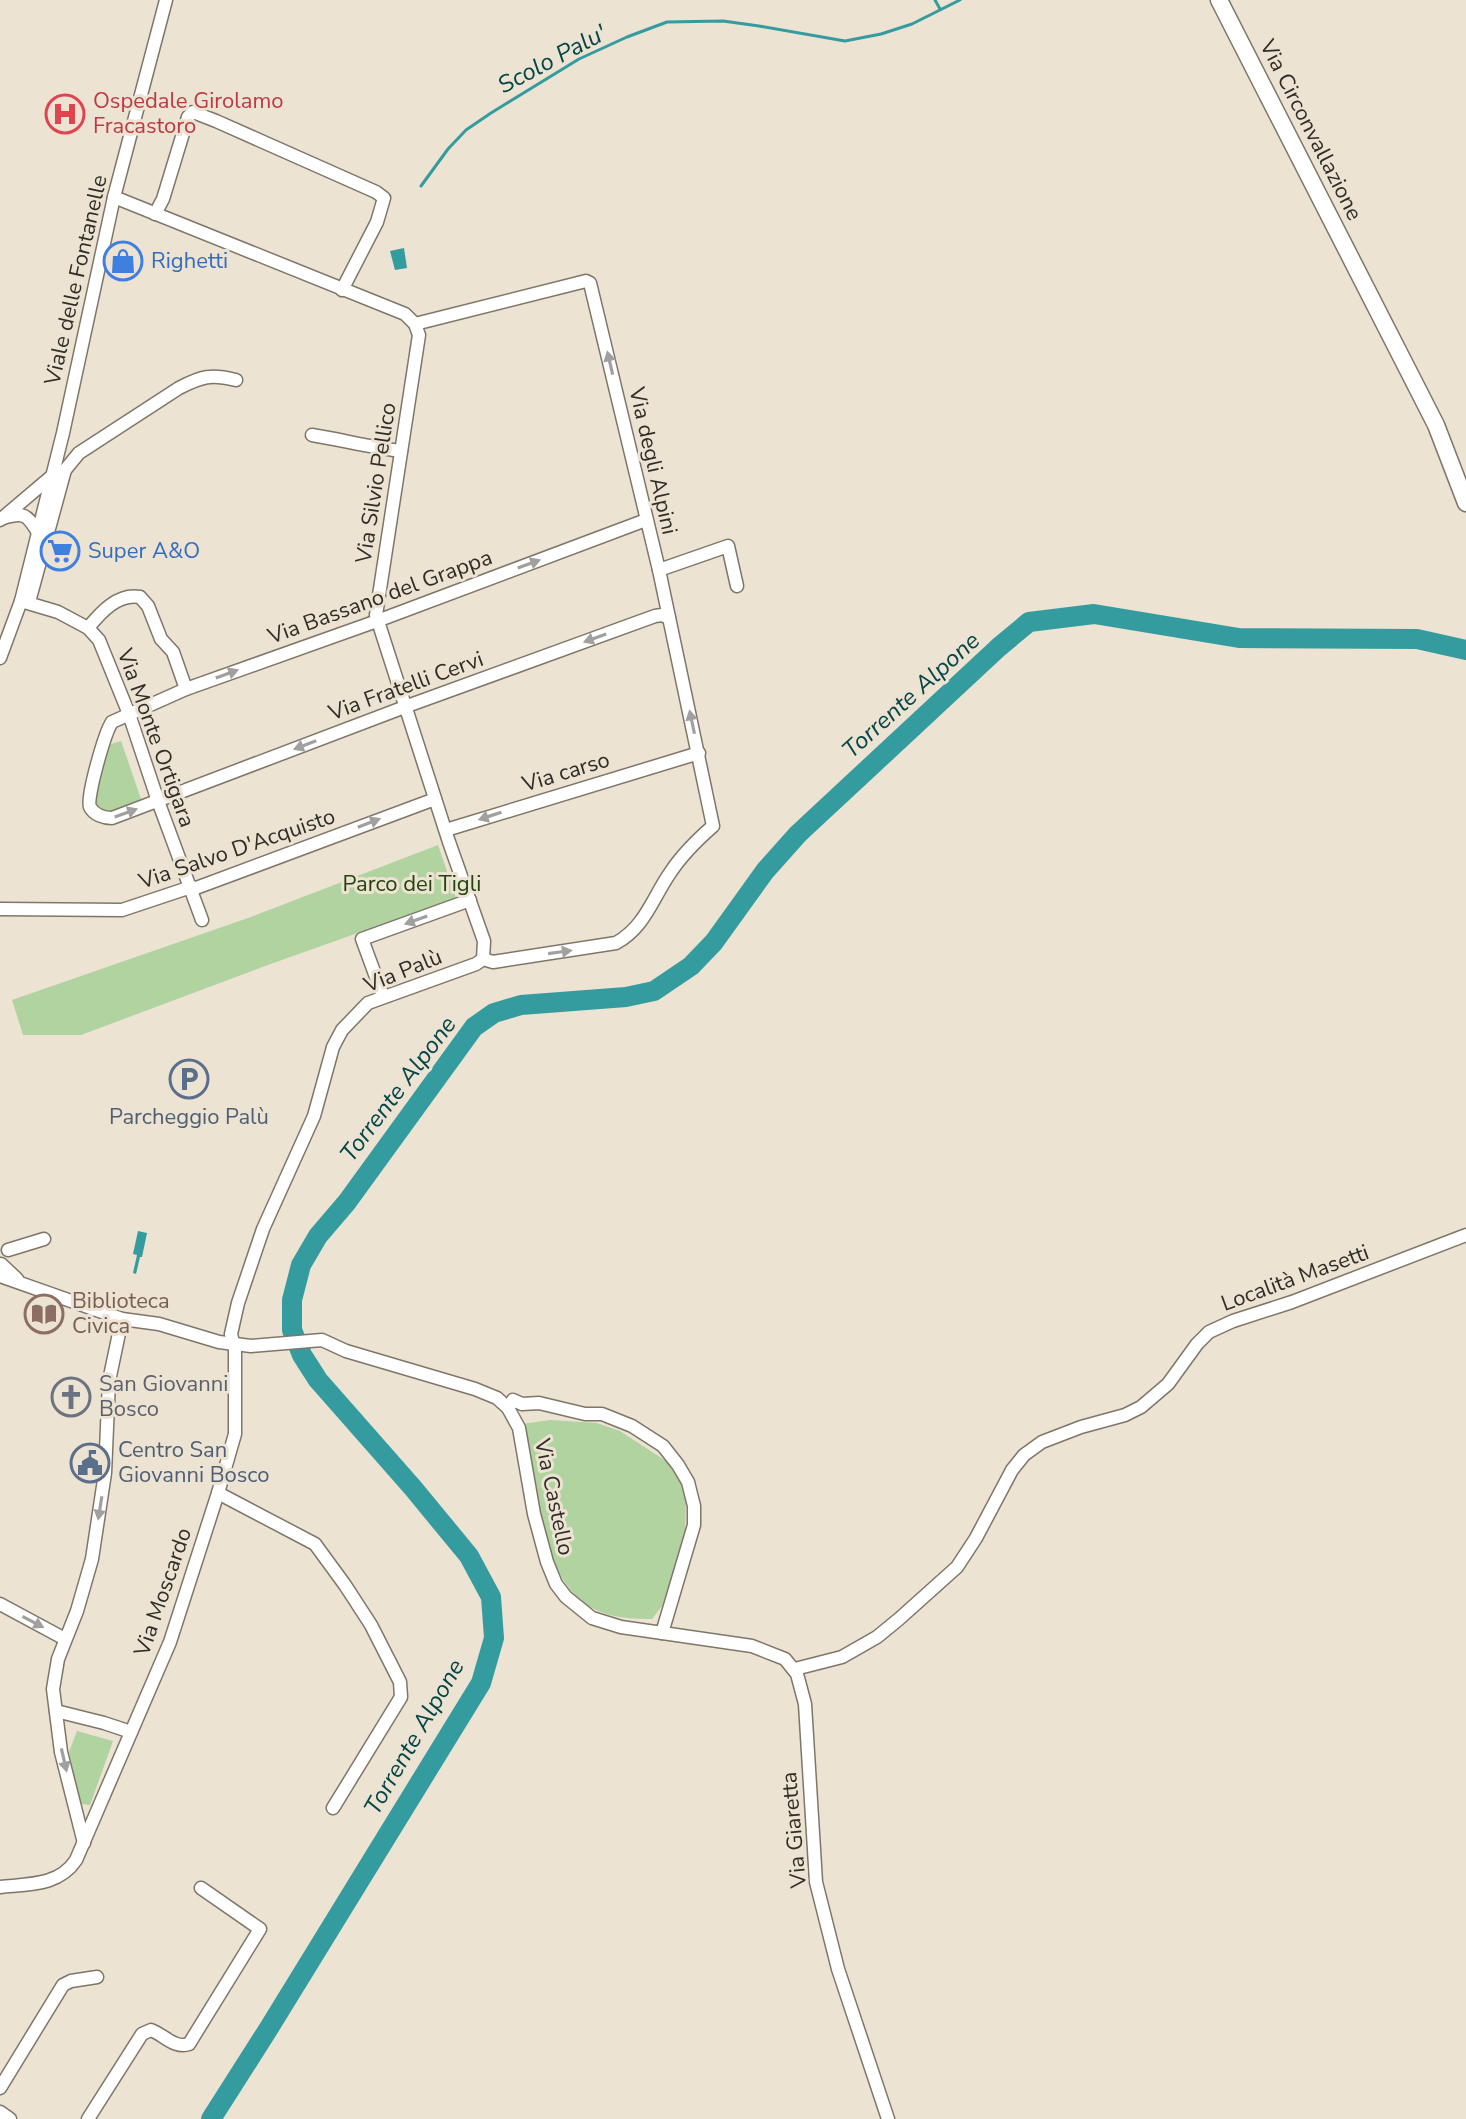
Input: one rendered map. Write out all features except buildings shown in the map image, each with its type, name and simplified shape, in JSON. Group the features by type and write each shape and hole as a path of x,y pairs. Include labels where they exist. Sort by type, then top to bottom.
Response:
{"main road":[{"name":"Via Circonvallazione","path":"1219,0 1436,425 1466,503"}],"street":[{"name":"Viale delle Fontanelle","path":"46,512 114,197 166,0"},
{"path":"155,214 163,199 190,114 193,112 216,121 384,198 377,222 342,290"},
{"path":"114,197 405,314 415,324"},
{"name":"Via degli Alpini","path":"415,324 586,281 592,286 659,570 713,826"},
{"name":"Via Silvio Pellico","path":"415,324 419,335 376,615 404,708 484,941 483,959"},
{"path":"25,602 37,531 65,470 79,453 195,380 213,375 236,380"},
{"path":"312,435 401,451"},
{"path":"0,520 52,476 65,470"},
{"path":"0,520 46,512"},
{"path":"0,658 25,602 46,512"},
{"path":"24,515 37,531"},
{"name":"Via Bassano del Grappa","path":"129,714 186,689 646,520"},
{"path":"659,570 728,546 737,586"},
{"path":"25,602 58,612 88,628 112,604 126,596 140,597 148,606 161,639 173,652 186,689"},
{"name":"Via Fratelli Cervi","path":"129,714 108,727 89,795 89,806 104,818 112,818 655,616 669,618"},
{"name":"Via Monte Ortigara","path":"88,628 99,640 129,714 202,920"},
{"name":"Via carso","path":"446,830 699,753"},
{"name":"Via Salvo D'Acquisto","path":"0,909 122,910 196,888 435,799"},
{"name":"Via Palù","path":"233,1344 231,1334 246,1275 263,1229 314,1116 333,1047 351,1019 368,1003 383,996 483,959 493,962 616,943 639,925 675,866 713,826"},
{"path":"383,996 362,939 470,900"},
{"name":"Località Masetti","path":"795,1669 842,1657 877,1637 957,1567 1012,1470 1024,1455 1042,1442 1141,1407 1168,1384 1209,1332 1466,1235"},
{"path":"44,1239 2,1265 26,1286 122,1319 159,1324 219,1342 268,1345 322,1340 362,1356 475,1389 497,1398 508,1408"},
{"path":"84,1843 61,1752 53,1689 58,1659 77,1611 92,1559 105,1473 109,1381 122,1319"},
{"name":"Via Moscardo","path":"0,1887 56,1879 70,1869 84,1843 170,1642 218,1493 235,1434 233,1344"},
{"name":"Via Castello","path":"513,1400 585,1414 602,1414 632,1426 663,1446 678,1465 688,1482 694,1506 694,1525 662,1633 621,1627 592,1618 566,1597 556,1584 534,1514 519,1428 508,1408 513,1400"},
{"path":"218,1493 315,1544 371,1625 400,1682 401,1697 333,1808"},
{"path":"0,1604 65,1639"},
{"path":"662,1633 752,1646 785,1659 795,1669"},
{"name":"Via Giaretta","path":"795,1669 805,1704 816,1882 838,1969 888,2119"},
{"path":"56,1711 131,1732"},
{"path":"88,2119 142,2034 151,2030 178,2045 189,2044 260,1929 201,1888"},
{"path":"0,2088 63,1985 97,1977"},
{"path":"0,2112 10,2119"}],"green space":[{"path":"121,741 141,799 103,813 93,803 108,745"},
{"name":"Parco dei Tigli","path":"438,845 456,898 81,1035 23,1035 12,1000 248,918"},
{"path":"550,1420 597,1423 620,1431 669,1463 681,1481 686,1502 685,1532 662,1606 652,1619 614,1616 592,1608 575,1595 561,1576 542,1526 522,1424"},
{"path":"77,1731 113,1741 90,1805 80,1804 69,1752"}],"water":[{"path":"404,248 407,268 395,270 390,251"},
{"path":"138,1231 147,1233 136,1274 133,1273 137,1255 133,1254"}],"waterway":[{"path":"935,0 940,9"},
{"name":"Scolo Palu'","path":"421,186 466,130 491,113 579,59 667,22 723,21 845,41 912,24 960,0"},
{"name":"Torrente Alpone","path":"211,2119 481,1683 494,1638 491,1597 469,1556 318,1380 302,1355 292,1330 292,1300 301,1265 318,1236 347,1202 474,1027 494,1013 521,1005 626,997 654,991 691,966 714,942 765,871 798,834 1029,622 1094,614 1239,638 1417,639 1466,650"}],"place":[{"name":"Ospedale Girolamo Fracastoro","path":"65,114"},
{"name":"Righetti","path":"123,261"},
{"name":"Super A&O","path":"60,551"},
{"name":"Parcheggio Palù","path":"189,1079"},
{"name":"Biblioteca Civica","path":"44,1314"},
{"name":"San Giovanni Bosco","path":"71,1397"},
{"name":"Centro San Giovanni Bosco","path":"90,1463"}]}
